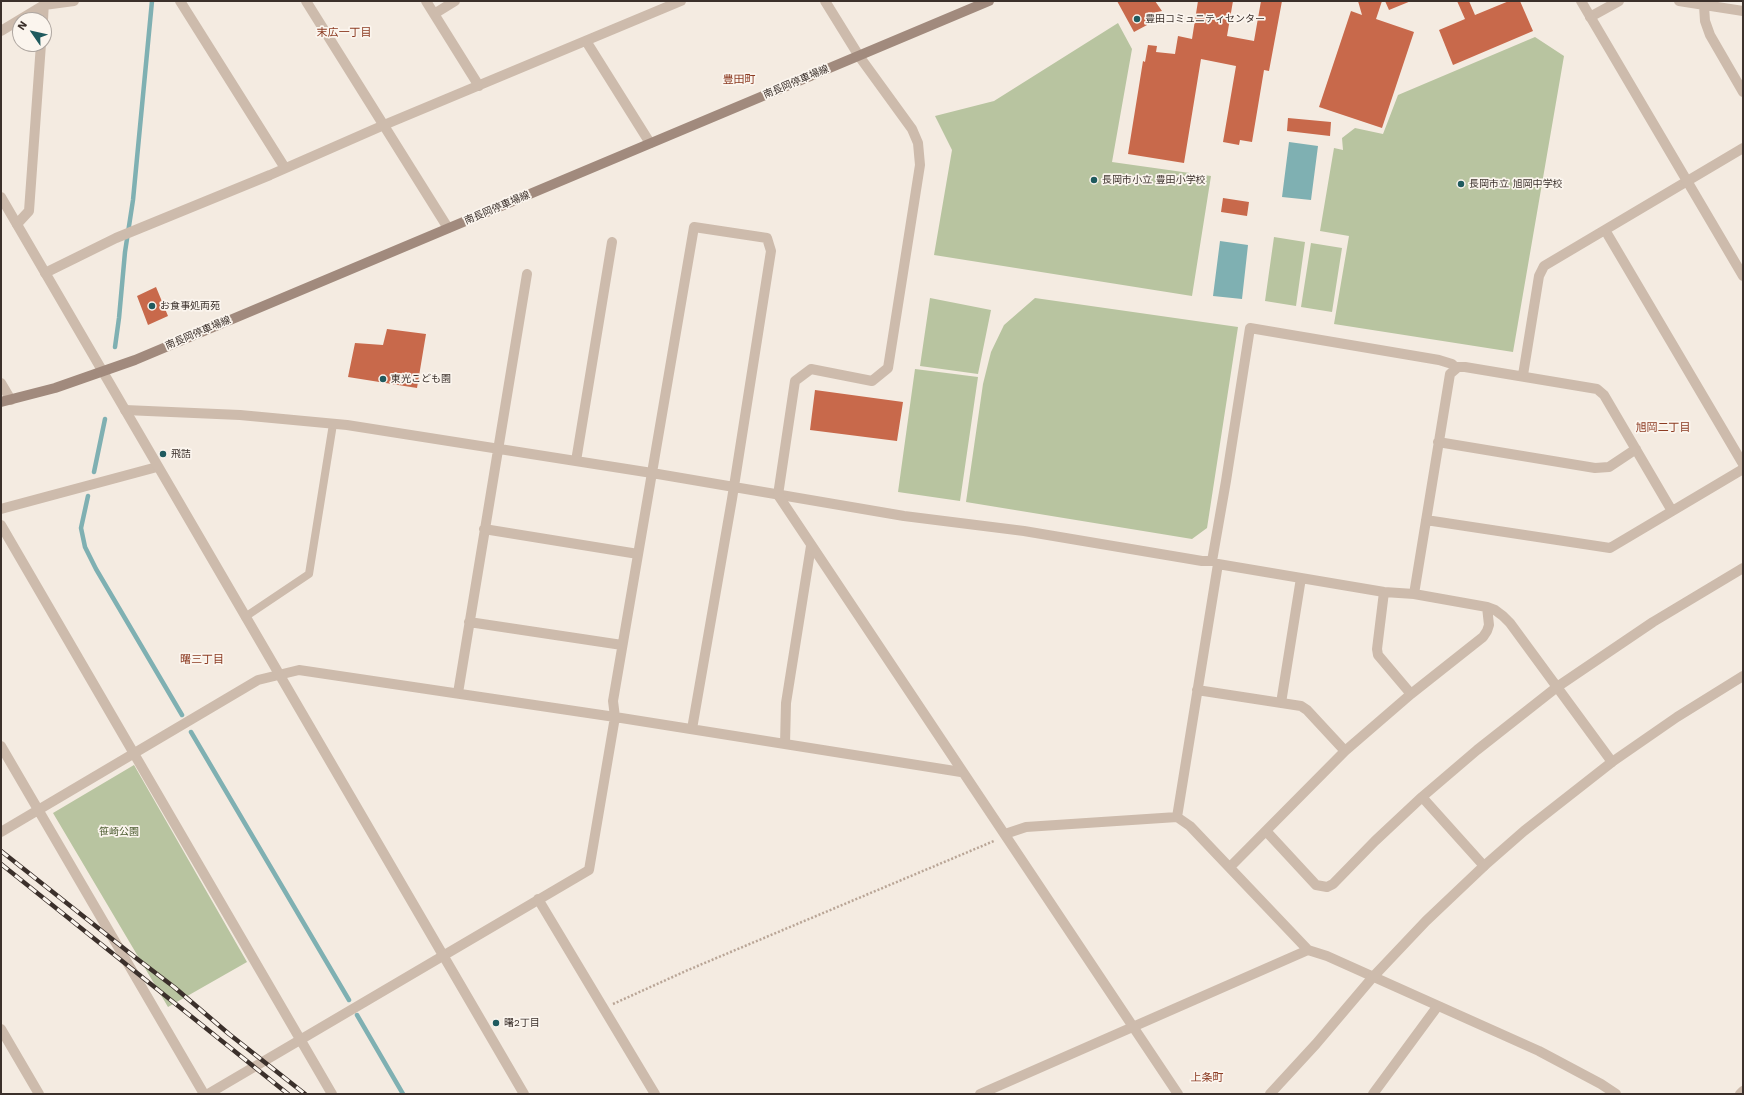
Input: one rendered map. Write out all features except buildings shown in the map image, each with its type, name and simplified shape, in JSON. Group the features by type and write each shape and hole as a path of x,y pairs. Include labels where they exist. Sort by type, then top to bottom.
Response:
{"main road":[{"name":"南長岡停車場線","path":"6,401 103,372 135,360 989,1"}],"street":[{"path":"1,30 44,3 74,1"},
{"path":"180,1 285,168"},
{"path":"306,1 448,228"},
{"path":"426,1 479,86"},
{"path":"434,14 456,1"},
{"path":"45,273 116,238 681,1"},
{"path":"825,1 859,56 912,129 918,142 921,156 888,368 872,382 812,369 795,381 778,495 1178,1094"},
{"path":"1581,1 1743,276"},
{"path":"1590,17 1618,1"},
{"path":"1679,1 1743,11"},
{"path":"1704,6 1705,21 1710,35 1743,92"},
{"path":"586,41 650,143"},
{"path":"17,224 29,210 40,52"},
{"path":"1522,375 1539,276 1544,266 1743,148"},
{"path":"1,197 157,467 524,1094"},
{"path":"208,1094 589,870 615,717 613,701 622,645 694,227 767,238 771,251 732,499 692,729"},
{"path":"1605,230 1743,464"},
{"path":"576,461 612,242"},
{"path":"458,693 527,274"},
{"path":"1177,817 1250,328 1439,360 1452,364 1456,368"},
{"path":"1414,594 1450,374 1456,368 1465,367 1522,375 1597,389 1601,392 1672,511"},
{"path":"1,383 6,401"},
{"path":"125,410 218,414 334,424 652,473 904,516 1024,531 1384,592 1414,594 1487,607 1495,610 1510,623 1612,762"},
{"path":"1438,442 1595,468 1609,467 1636,449"},
{"path":"1,509 157,467"},
{"path":"1426,520 1610,548 1743,469"},
{"path":"1,525 332,1094"},
{"path":"484,529 638,554"},
{"path":"785,744 786,703 811,546"},
{"path":"1266,831 1316,885 1327,887 1333,884 1375,841 1422,797 1477,750 1557,688 1648,626 1743,568"},
{"path":"1282,703 1301,578"},
{"path":"1384,592 1377,649 1378,655 1411,694"},
{"path":"1230,867 1345,751 1411,694 1484,637 1489,625 1487,607"},
{"path":"469,622 622,645"},
{"path":"1,832 258,680 299,670 615,717 962,772"},
{"path":"1270,1094 1316,1044 1372,978 1426,921 1484,866 1524,831 1612,762 1677,717 1743,676"},
{"path":"1197,690 1301,706 1307,710 1345,751"},
{"path":"1,746 204,1094"},
{"path":"1422,797 1484,866"},
{"path":"1005,834 1026,827 1177,817 1190,826 1308,950 1327,956 1372,978 1539,1051 1601,1084 1616,1094"},
{"path":"538,899 655,1094"},
{"path":"980,1094 1308,950"},
{"path":"1373,1094 1437,1007"},
{"path":"1,1029 38,1094"},
{"path":"1740,1094 1743,1091"}],"lane":[{"path":"245,617 309,574 334,424"}],"path":[{"path":"603,1008 688,970 991,843 1005,834"}],"green space":[{"path":"1118,23 1132,49 1112,162 1211,176 1192,296 934,255 952,150 935,116 994,101"},
{"path":"1535,37 1564,56 1513,352 1334,324 1349,236 1320,231 1334,148 1343,150 1342,138 1355,128 1383,134 1398,95"},
{"path":"1274,237 1305,242 1296,306 1265,301"},
{"path":"1311,243 1342,248 1332,312 1301,307"},
{"path":"930,298 991,310 978,374 920,366"},
{"path":"1035,298 1238,327 1207,528 1192,539 966,502 983,384 991,352 1004,325"},
{"path":"915,369 978,377 960,501 898,492"},
{"name":"笹崎公園","path":"134,765 247,962 168,1007 53,813"}],"water":[{"path":"1289,142 1318,146 1311,200 1282,197"},
{"path":"1220,241 1248,245 1242,299 1213,296"}],"waterway":[{"path":"115,347 125,252 133,200 152,1"},
{"path":"94,472 105,419"},
{"path":"88,496 81,528 85,547 96,569 182,715"},
{"path":"191,732 349,1000"},
{"path":"357,1015 403,1094"}],"railway":[{"path":"1,851 174,987 229,1034 305,1094"},
{"path":"1,864 288,1094"}],"place":[{"name":"豊田コミュニティセンター","path":"1137,19"},
{"name":"長岡市小立 豊田小学校","path":"1094,180"},
{"name":"長岡市立 旭岡中学校","path":"1461,184"},
{"name":"お食事処両苑","path":"152,306"},
{"name":"東光こども園","path":"383,379"},
{"name":"飛詰","path":"163,454"},
{"name":"曙2丁目","path":"496,1023"}],"district":[{"name":"末広一丁目","path":"344,33"},
{"name":"豊田町","path":"739,80"},
{"name":"旭岡二丁目","path":"1663,428"},
{"name":"曙三丁目","path":"202,660"},
{"name":"上条町","path":"1207,1078"}]}
